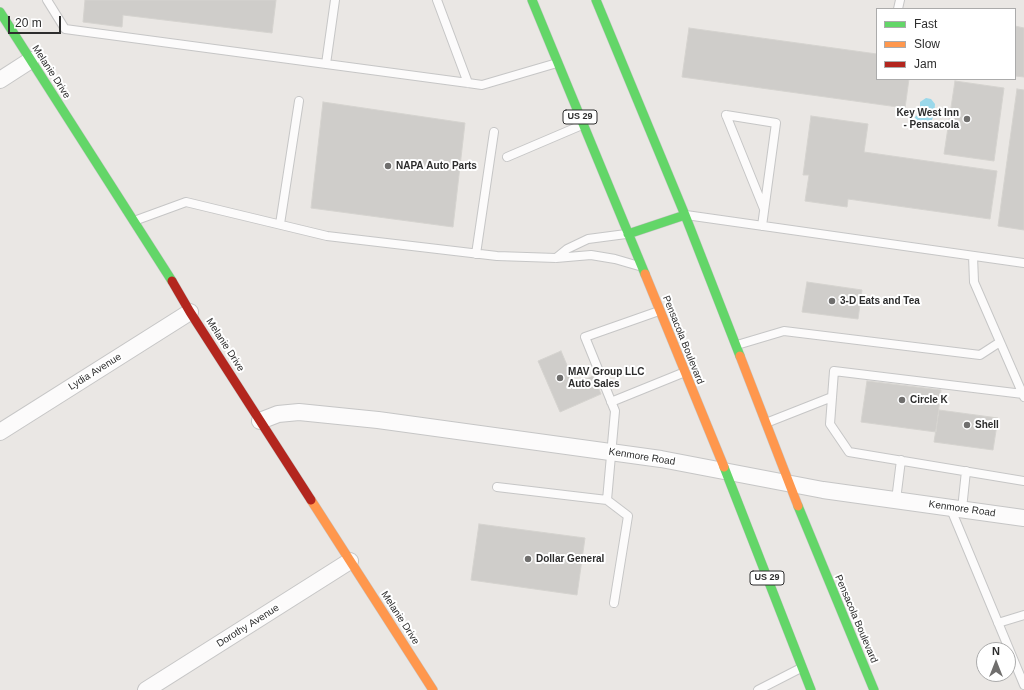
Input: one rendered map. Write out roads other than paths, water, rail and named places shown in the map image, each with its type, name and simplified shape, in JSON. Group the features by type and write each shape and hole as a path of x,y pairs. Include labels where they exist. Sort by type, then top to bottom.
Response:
{"main road":[{"name":"Pensacola Boulevard","path":"532,0 726,472 811,690"},
{"name":"Pensacola Boulevard","path":"596,0 685,215 765,424 874,690"},
{"name":"Melanie Drive","path":"0,12 179,292 190,312 433,690"},
{"path":"628,234 685,215"}],"street":[{"path":"0,80 31,60"},
{"name":"Lydia Avenue","path":"0,432 190,312"},
{"name":"Kenmore Road","path":"260,421 278,414 298,412 386,421 660,459 789,484 1024,518"},
{"name":"Dorothy Avenue","path":"146,690 350,561"}],"lane":[{"path":"47,0 65,29 482,85 558,63"},
{"path":"326,64 335,0"},
{"path":"437,0 468,83"},
{"path":"280,224 299,101"},
{"path":"762,226 776,123 726,115 764,209"},
{"path":"507,156 583,124"},
{"path":"476,254 494,132"},
{"path":"134,221 186,202 327,236 497,256 556,258 591,255 615,259 641,266"},
{"path":"685,215 1024,264"},
{"path":"556,258 567,249 588,239 628,234"},
{"path":"973,256 974,282 1023,396"},
{"path":"607,500 615,411 585,337 660,310"},
{"path":"735,346 784,331 980,356 1000,342"},
{"path":"1023,396 834,371 830,424 849,452 1024,480"},
{"path":"611,402 685,372"},
{"path":"765,424 832,397"},
{"path":"896,500 900,460"},
{"path":"966,471 956,508 998,624 1024,686"},
{"path":"497,487 607,500 628,516 614,603"},
{"path":"998,624 1024,615"},
{"path":"758,690 802,667"}],"water":[{"path":"926,98 931,99 935,104 934,115 927,129 920,130 914,123 915,117 920,113 920,102"}],"place":[{"name":"Key West Inn - Pensacola","path":"967,119"},
{"name":"NAPA Auto Parts","path":"388,166"},
{"name":"3-D Eats and Tea","path":"832,301"},
{"name":"MAV Group LLC Auto Sales","path":"560,378"},
{"name":"Circle K","path":"902,400"},
{"name":"Shell","path":"967,425"},
{"name":"Dollar General","path":"528,559"}]}
